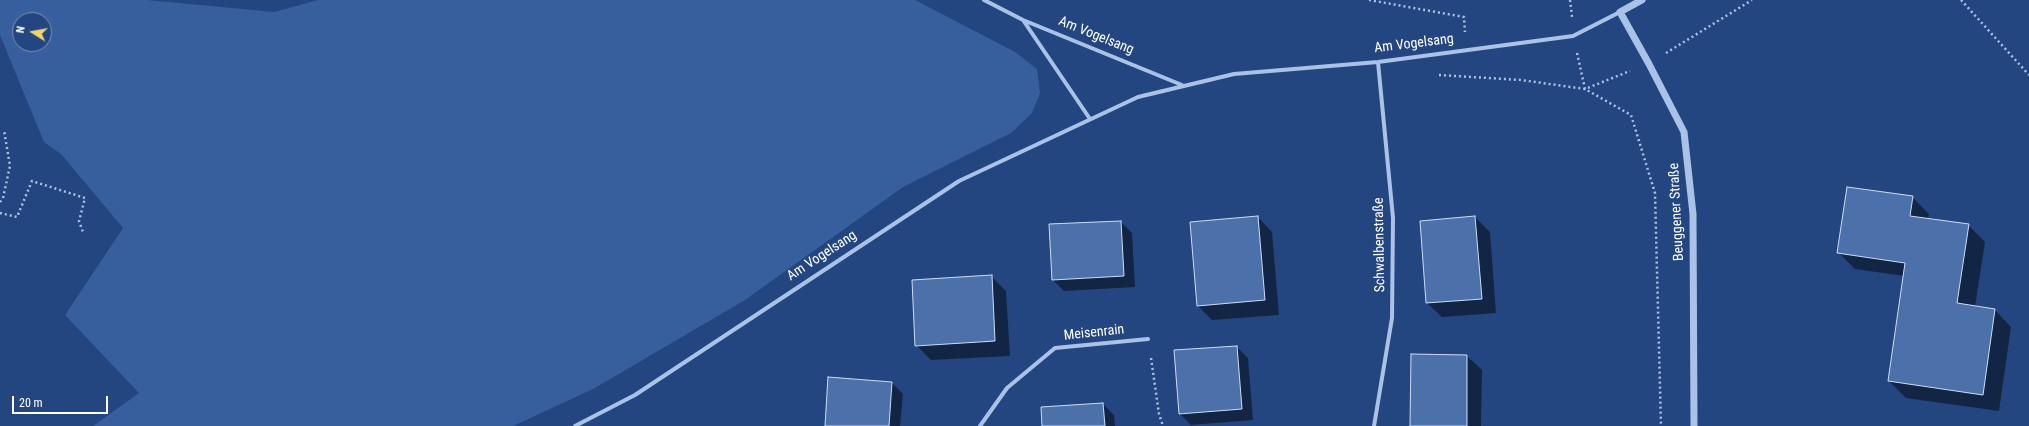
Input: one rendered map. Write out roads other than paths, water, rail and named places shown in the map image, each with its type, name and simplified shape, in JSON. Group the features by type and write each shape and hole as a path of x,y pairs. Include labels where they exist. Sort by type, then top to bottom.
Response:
{"street":[{"name":"Am Vogelsang","path":"984,0 1022,20 1182,85"},
{"name":"Am Vogelsang","path":"575,426 635,395 959,181 1138,97 1182,85 1234,74 1378,62 1573,36 1642,0"},
{"name":"Beuggener Straße","path":"1620,12 1684,132 1693,214 1694,426"},
{"name":"Am Vogelsang","path":"1022,20 1090,119"},
{"name":"Schwalbenstraße","path":"1374,426 1392,318 1393,218 1378,62"},
{"name":"Meisenrain","path":"980,426 1007,388 1055,348 1148,339"}]}
